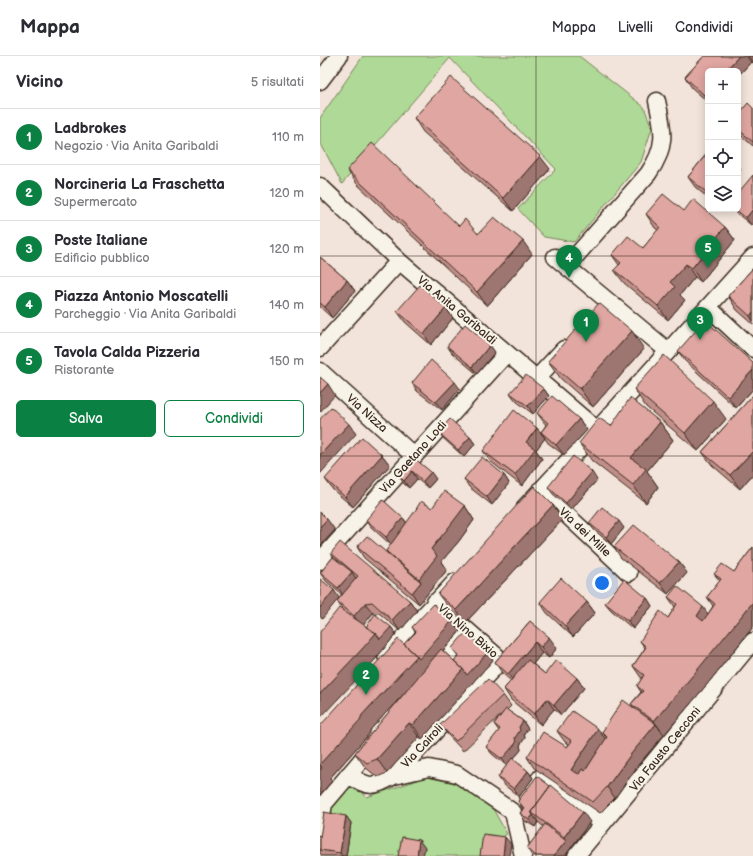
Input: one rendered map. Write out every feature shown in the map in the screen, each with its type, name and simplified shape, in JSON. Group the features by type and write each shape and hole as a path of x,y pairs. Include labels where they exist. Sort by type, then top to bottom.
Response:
{"street":[{"path":"320,81 338,56"},
{"path":"657,101 663,127 659,154 654,165 648,174 561,262 603,306 668,351"},
{"name":"Via Anita Garibaldi","path":"320,186 399,261 597,430"},
{"path":"514,518 597,430 753,257"},
{"path":"320,348 399,261"},
{"path":"708,307 753,349"},
{"path":"537,378 573,339"},
{"name":"Via Gaetano Lodi","path":"320,560 507,353"},
{"name":"Via Nizza","path":"320,371 414,456"},
{"name":"Via dei Mille","path":"540,490 629,573"},
{"path":"378,664 467,569"},
{"name":"Via Nino Bixio","path":"436,602 501,660"},
{"path":"424,686 470,633"},
{"name":"Via Fausto Cecconi","path":"576,856 753,641"},
{"name":"Via Cairoli","path":"348,775 365,785 378,785 394,776 501,660"},
{"path":"320,827 324,804 383,734"},
{"path":"394,776 429,768 457,774 514,812 523,856"},
{"path":"514,812 541,777 602,824"}],"green space":[{"path":"363,56 579,56 644,107 652,128 641,162 574,242 544,237 518,209 556,169 450,58 342,184 320,142 320,118"},
{"path":"427,777 459,784 493,809 507,834 487,847 486,856 323,856 331,805 351,784 367,797"}],"building":[{"path":"704,56 739,56 728,68 705,68 704,95 685,77"},
{"path":"451,77 540,156 503,198 414,118"},
{"path":"748,103 753,108 753,142 741,132 741,111"},
{"path":"372,143 459,226 465,219 478,234 494,217 523,241 477,292 347,170"},
{"path":"705,156 705,191 688,177"},
{"path":"753,175 753,209 746,218 739,212 741,212 741,189"},
{"path":"663,194 684,211 693,199 705,210 705,212 708,212 725,227 692,268 686,264 670,282 675,287 658,306 614,270 621,263 612,255 628,236 643,248 660,227 646,214"},
{"path":"320,257 347,280 325,307 320,303"},
{"path":"753,268 753,312 750,316 728,296"},
{"path":"420,285 446,308 424,334 397,311"},
{"path":"599,303 632,331 580,389 548,361"},
{"path":"705,320 753,363 753,370 728,397 678,351"},
{"path":"465,324 490,345 472,367 447,346"},
{"path":"664,355 713,401 685,433 634,389"},
{"path":"431,360 455,382 436,402 412,383"},
{"path":"526,375 544,389 528,406 510,393"},
{"path":"320,377 328,384 320,393"},
{"path":"753,395 753,451 730,475 702,452"},
{"path":"552,396 579,419 556,445 541,432 548,423 537,413"},
{"path":"630,398 660,422 631,458 646,469 633,485 579,443 599,418 611,426"},
{"path":"331,407 349,424 320,455 320,419"},
{"path":"514,410 537,428 526,442 535,449 515,475 483,451"},
{"path":"450,419 470,437 458,450 438,432"},
{"path":"362,437 382,455 345,497 325,479"},
{"path":"573,456 592,472 566,503 548,487"},
{"path":"482,457 504,475 487,497 464,479"},
{"path":"414,458 431,472 423,481 412,471 404,481 399,476"},
{"path":"534,486 553,505 456,610 438,594"},
{"path":"444,491 465,506 431,549 437,556 419,579 386,551 421,501 432,508"},
{"path":"383,500 403,518 386,537 366,520"},
{"path":"602,507 619,521 606,537 589,523"},
{"path":"320,512 327,519 320,527"},
{"path":"634,525 679,562 660,583 614,547"},
{"path":"367,536 421,582 412,593 357,547"},
{"path":"340,542 410,601 392,620 372,602 365,603 354,616 337,601 358,576 331,553"},
{"path":"753,547 753,602 654,721 631,704 643,691 637,686 644,675 633,666 646,647 640,641 660,611 668,618 677,604 668,597 677,586 703,607 697,616 703,621 715,604 707,597 721,579 714,574 722,564 734,572"},
{"path":"333,557 352,572 338,588 320,573"},
{"path":"561,578 587,602 565,626 540,602"},
{"path":"320,579 334,590 320,608"},
{"path":"624,579 647,598 628,621 605,603"},
{"path":"434,604 452,621 419,659 404,644 416,632 412,627"},
{"path":"339,608 376,633 320,694 320,632"},
{"path":"375,614 391,627 380,639 376,633 366,627"},
{"path":"530,621 549,637 541,647 535,642 508,674 495,662"},
{"path":"466,632 488,652 467,675 454,661 459,655 452,648"},
{"path":"398,639 417,656 362,715 360,720 320,764 320,726"},
{"path":"441,649 463,669 413,725 409,723 377,759 367,763 355,753"},
{"path":"528,660 545,674 556,660 577,678 554,705 547,699 534,714 504,689"},
{"path":"488,679 503,695 456,741 440,725"},
{"path":"623,700 656,724 631,754 607,787 593,802 527,757 543,732 567,747 572,741 557,731 572,711 598,729 571,770 579,774 582,769 585,771 607,737 602,732"},
{"path":"506,709 523,721 515,738 516,743 502,759 486,747 500,729 494,724"},
{"path":"512,758 528,771 514,789 498,777"},
{"path":"537,776 550,786 531,812 533,815 529,820 520,813 524,808 518,801"},
{"path":"551,785 583,812 564,837 531,812"},
{"path":"324,812 346,816 340,853 320,850 320,837"},
{"path":"545,824 566,841 554,856 536,856 527,848"},
{"path":"483,834 505,837 503,856 480,856"},
{"path":"402,837 419,840 417,856 398,856"}],"place":[{"name":"Tavola Calda Pizzeria","path":"708,268"},
{"name":"Piazza Antonio Moscatelli","path":"569,278"},
{"name":"Poste Italiane","path":"700,340"},
{"name":"Ladbrokes","path":"586,342"},
{"name":"Norcineria La Fraschetta","path":"366,695"}]}
